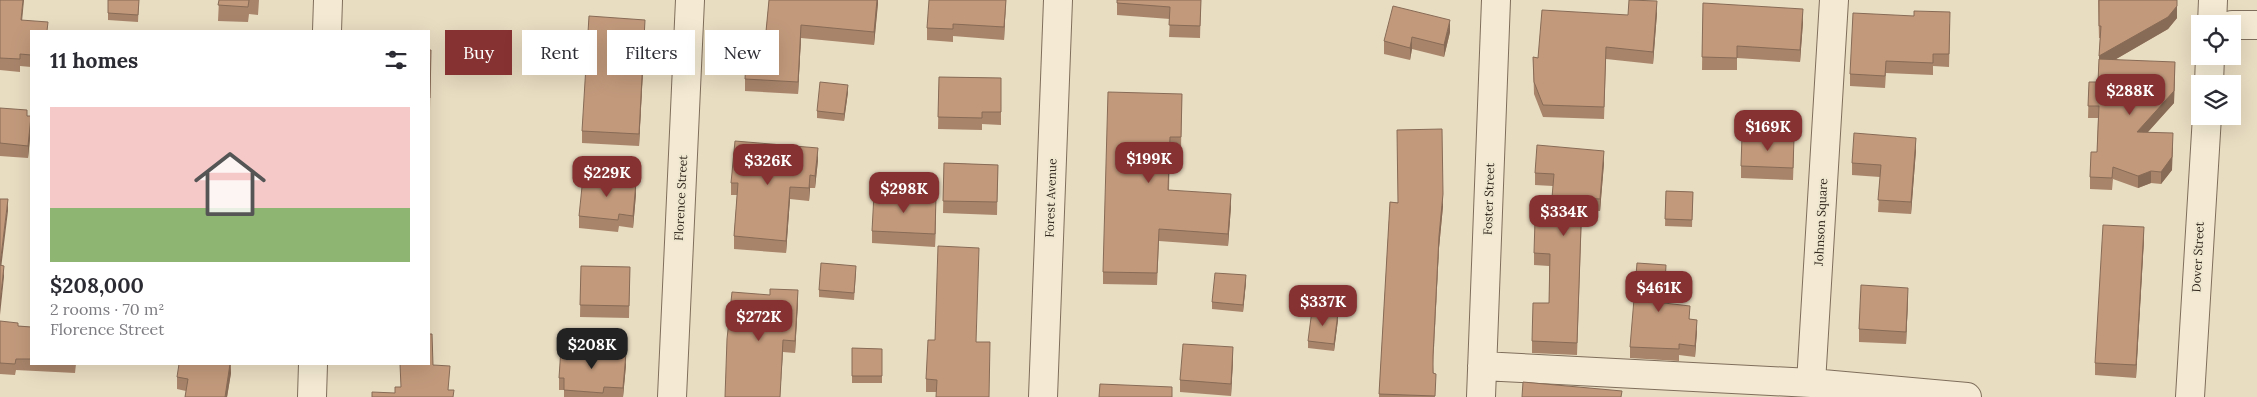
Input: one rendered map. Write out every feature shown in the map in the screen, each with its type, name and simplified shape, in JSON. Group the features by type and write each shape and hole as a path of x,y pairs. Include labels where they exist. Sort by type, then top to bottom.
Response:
{"street":[{"path":"327,30 328,0"},
{"name":"Florence Street","path":"672,397 690,0"},
{"name":"Forest Avenue","path":"1043,397 1058,0"},
{"name":"Foster Street","path":"1481,397 1496,0"},
{"name":"Johnson Square","path":"1811,383 1834,0"},
{"path":"2212,15 2213,0"},
{"path":"2241,25 2257,25"},
{"name":"Dover Street","path":"2190,397 2206,125"},
{"path":"312,397 313,365"},
{"path":"1482,366 1811,383 1967,397"}],"building":[{"path":"0,0 23,0 21,20 48,22 47,30 30,30 30,55 20,54 20,59 0,58"},
{"path":"108,0 139,0 138,15 108,13"},
{"path":"219,0 249,0 248,7 218,5"},
{"path":"769,0 877,0 874,32 801,25 798,82 745,79 745,75 779,75 779,30 766,30"},
{"path":"929,0 1006,0 1004,27 953,24 953,29 927,28"},
{"path":"1117,0 1201,0 1200,26 1169,25 1170,7 1117,3"},
{"path":"1629,0 1657,1 1653,52 1606,47 1604,107 1543,105 1534,82 1533,57 1538,58 1542,10 1628,15"},
{"path":"2099,0 2177,0 2177,6 2168,17 2099,56 2101,26 2099,26"},
{"path":"1703,3 1803,9 1800,50 1737,46 1737,58 1702,57"},
{"path":"1393,6 1450,20 1444,45 1412,37 1410,48 1384,41"},
{"path":"1914,11 1950,12 1949,54 1933,54 1933,63 1886,61 1885,76 1850,74 1853,13 1914,16"},
{"path":"589,16 645,20 644,30 607,30 607,75 642,75 639,134 582,131 585,75 597,75 597,30 588,30"},
{"path":"430,50 431,50 430,98"},
{"path":"2099,59 2175,62 2174,91 2137,132 2173,133 2172,157 2161,172 2151,171 2138,176 2113,167 2112,178 2090,177 2091,152 2097,152 2099,106 2088,106 2089,82 2098,82"},
{"path":"939,77 1001,78 1001,112 982,112 982,118 938,117"},
{"path":"820,82 848,85 844,114 817,111"},
{"path":"1108,92 1182,94 1181,137 1170,137 1168,190 1231,194 1228,234 1159,229 1157,273 1103,272"},
{"path":"0,108 27,110 27,116 30,116 28,146 0,143"},
{"path":"1442,129 1443,194 1433,356 1433,373 1436,374 1435,396 1379,394 1390,202 1398,203 1397,130"},
{"path":"1854,133 1916,138 1911,202 1878,200 1881,165 1852,163"},
{"path":"1742,136 1794,138 1793,168 1741,166"},
{"path":"735,141 818,148 815,176 810,175 809,188 790,187 786,241 734,236 738,183 731,183"},
{"path":"1537,145 1604,151 1600,199 1582,198 1577,343 1532,341 1533,303 1549,303 1550,254 1534,253 1535,220 1550,221 1554,174 1535,173"},
{"path":"944,163 998,165 997,202 943,201"},
{"path":"583,177 636,182 633,216 619,214 618,220 579,216"},
{"path":"1666,191 1693,192 1692,220 1665,219"},
{"path":"874,194 936,197 935,234 872,231"},
{"path":"0,199 8,199 0,265"},
{"path":"2103,225 2144,227 2136,365 2095,363"},
{"path":"938,246 979,248 976,342 990,342 989,397 936,397 937,380 926,379 928,340 935,340"},
{"path":"821,263 856,266 854,293 819,290"},
{"path":"1637,263 1666,265 1664,303 1690,306 1689,319 1697,320 1695,346 1679,344 1679,349 1630,347"},
{"path":"0,265 4,266 0,303"},
{"path":"581,266 630,267 629,306 580,305"},
{"path":"1215,273 1246,275 1243,305 1212,302"},
{"path":"1861,285 1908,288 1906,332 1859,329"},
{"path":"770,289 798,290 795,341 783,340 780,397 725,397 727,339 732,292 770,295"},
{"path":"1312,310 1338,313 1334,344 1308,341"},
{"path":"0,321 18,323 18,326 30,327 30,359 16,359 15,364 0,363"},
{"path":"430,334 432,334 433,365 450,366 448,390 454,390 453,397 372,397 372,392 395,393 395,387 401,387 400,365 430,365"},
{"path":"1183,344 1233,347 1231,384 1180,380"},
{"path":"561,348 626,353 623,388 604,387 603,393 564,390 564,378 559,378"},
{"path":"852,348 882,349 882,376 852,376"},
{"path":"179,365 230,365 225,397 185,397 188,379 177,377"},
{"path":"1523,382 1622,391 1621,397 1522,397"},
{"path":"1100,384 1172,387 1172,397 1099,397"}]}
